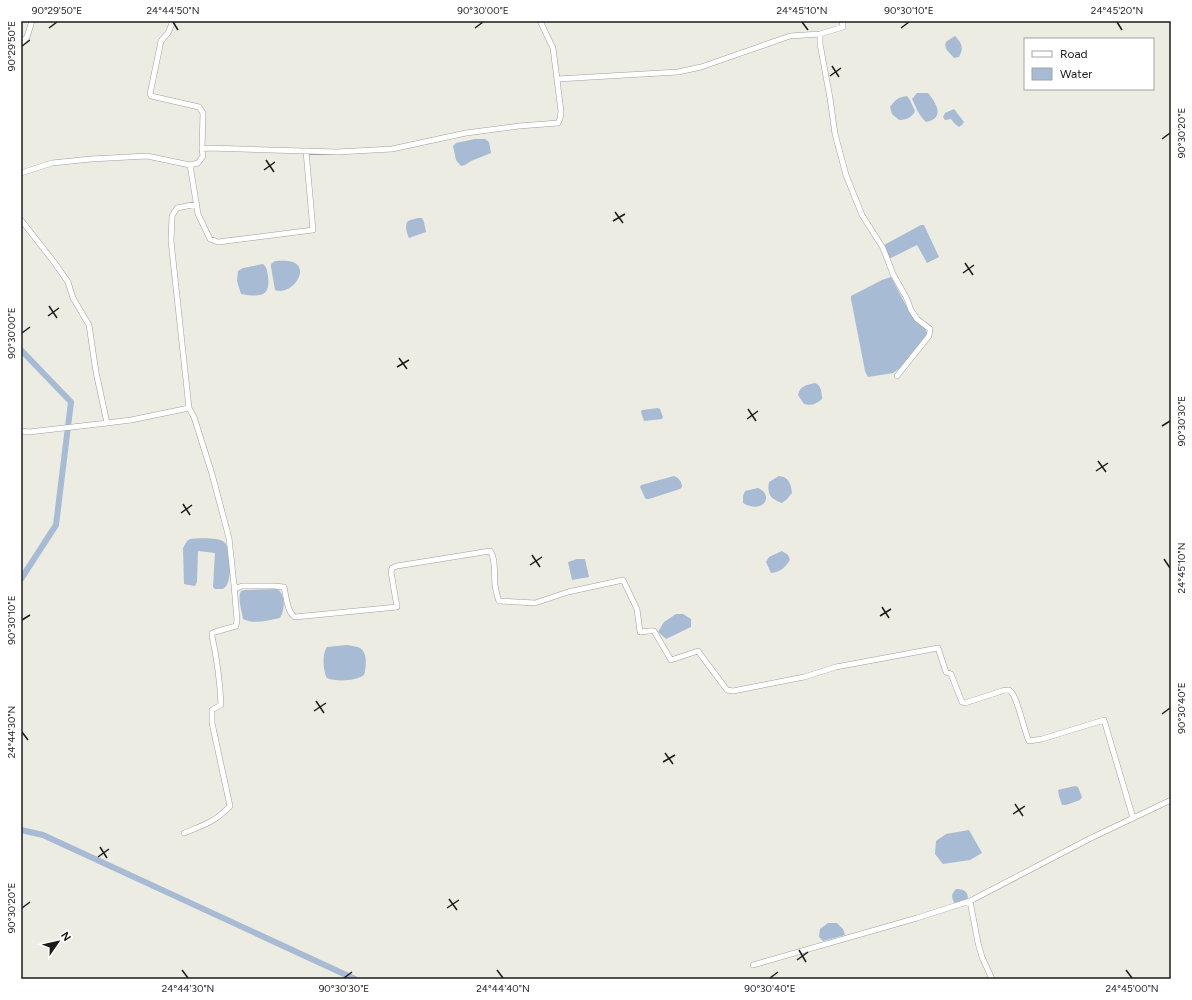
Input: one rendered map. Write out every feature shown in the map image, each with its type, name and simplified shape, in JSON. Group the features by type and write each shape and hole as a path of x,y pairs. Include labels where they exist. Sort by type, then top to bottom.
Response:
{"street":[{"path":"21,44 27,37 32,21"},
{"path":"21,173 52,162 91,159 147,156 190,165 198,163 203,156 203,113 199,107 151,96 150,94 161,41 168,33 173,21"},
{"path":"202,149 337,152 392,149 466,133 519,126 558,123 561,111 553,48 540,21"},
{"path":"557,79 678,72 701,67 790,36 820,34 843,27 842,21"},
{"path":"820,34 820,44 835,134 846,175 862,215 882,248 911,310 917,319 930,329 929,336 897,376"},
{"path":"190,165 198,214 210,239 218,242 314,230 306,151"},
{"path":"184,833 209,823 223,814 230,806 212,722 212,710 221,705 218,670 212,633 236,626 237,620 229,538 212,474 194,417 189,408 171,242 172,216 177,208 197,204"},
{"path":"21,220 68,282 73,298 89,324 96,372 107,423"},
{"path":"21,431 29,432 131,420 189,408"},
{"path":"234,585 237,588 242,586 284,587 291,616 295,617 397,607 391,572 392,568 490,551 495,569 495,586 499,601 535,603 568,592 623,580 637,609 640,632 654,631 671,660 698,651 727,690 733,691 804,677 836,667 938,648 946,672 951,674 962,702 966,703 1002,691 1010,690 1019,709 1029,741 1042,739 1104,720 1133,818"},
{"path":"753,965 917,918 970,901 1091,838 1171,800"},
{"path":"970,901 980,950 992,979"}],"water":[{"path":"955,36 961,43 962,48 959,57 954,58 946,49 945,44"},
{"path":"917,93 928,93 934,102 938,110 936,117 932,120 926,122 921,117 912,99"},
{"path":"907,96 915,111 908,118 899,120 892,114 890,107 897,99"},
{"path":"954,109 964,122 959,127 951,119 945,120 943,117 945,113"},
{"path":"475,139 485,139 489,142 491,153 461,166 456,160 453,146 456,143"},
{"path":"422,218 426,232 409,238 406,225 408,221"},
{"path":"921,225 924,225 939,257 927,263 917,245 889,258 884,245"},
{"path":"275,261 290,261 295,263 299,267 300,271 296,282 287,289 281,291 275,290 271,264"},
{"path":"263,264 266,268 268,276 268,289 266,292 253,296 241,294 237,281 238,271 243,268"},
{"path":"891,277 911,315 925,328 927,334 900,368 893,373 868,377 865,371 851,296"},
{"path":"815,383 820,387 822,399 814,404 804,404 798,395 800,390 804,386"},
{"path":"660,409 663,417 662,419 644,421 641,412 642,410"},
{"path":"674,476 681,482 682,487 680,489 649,499 645,498 640,487 641,485"},
{"path":"779,476 787,479 792,493 782,503 772,498 768,490 769,482"},
{"path":"758,488 766,495 764,503 756,507 743,503 745,491"},
{"path":"190,539 218,539 226,544 230,559 230,575 227,584 223,589 215,589 213,587 215,553 198,551 197,582 195,586 184,584 183,548"},
{"path":"782,551 788,555 790,560 782,569 771,573 766,562 769,557"},
{"path":"577,559 585,559 589,577 572,580 568,562"},
{"path":"276,589 282,594 284,602 282,615 280,618 256,622 243,619 240,601 241,591"},
{"path":"676,614 683,614 691,619 691,627 666,639 658,632 664,622"},
{"path":"347,645 355,646 363,650 366,665 364,675 356,679 346,680 327,678 324,662 325,650 327,647"},
{"path":"1075,786 1078,787 1082,797 1080,800 1062,805 1058,790"},
{"path":"969,830 982,853 970,860 943,864 935,854 936,841 946,834"},
{"path":"956,889 965,891 968,899 955,904 952,896"},
{"path":"828,923 837,923 843,929 845,935 823,941 819,937 820,929"}],"waterway":[{"path":"21,350 71,402 56,525 21,579"},
{"path":"21,830 43,835 355,979"}]}
